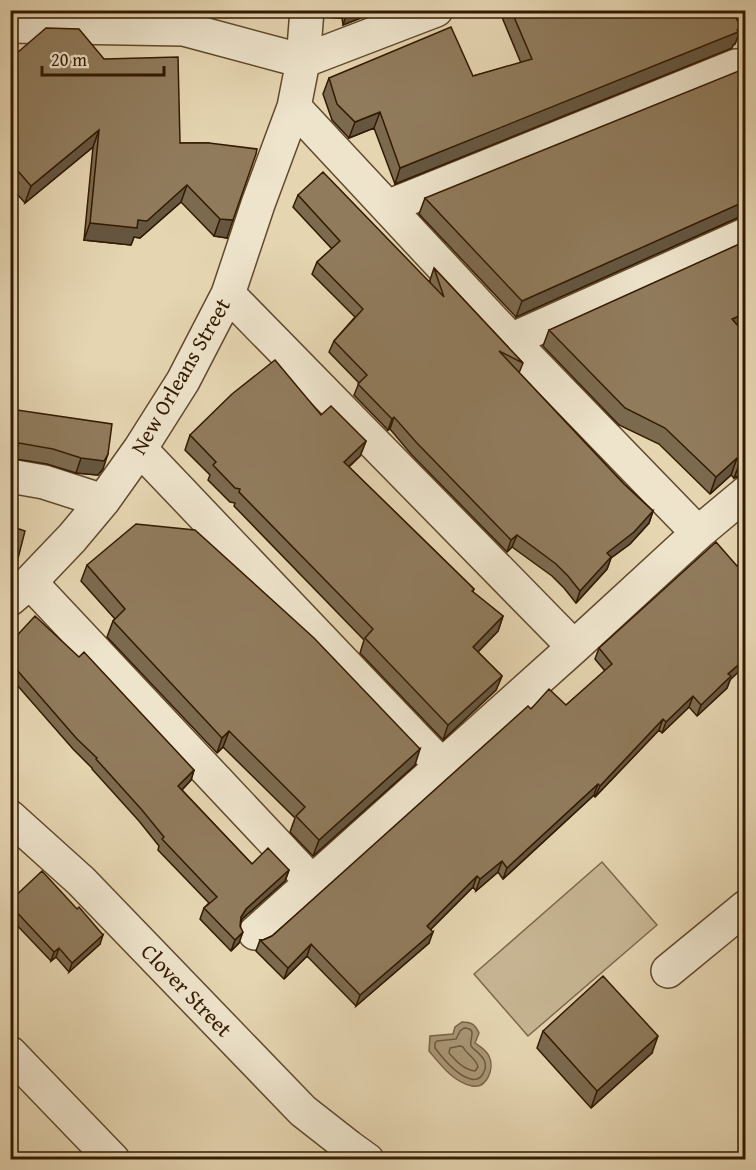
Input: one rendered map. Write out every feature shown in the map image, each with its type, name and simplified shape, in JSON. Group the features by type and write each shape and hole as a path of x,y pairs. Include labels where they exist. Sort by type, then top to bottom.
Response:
{"street":[{"name":"New Orleans Street","path":"17,592 72,538 103,501 140,449 183,381 228,294 294,107 303,61 307,10"},
{"path":"10,26 184,29 303,61 436,10"},
{"path":"387,207 736,66"},
{"path":"294,107 511,340 698,533"},
{"path":"511,340 745,235"},
{"path":"228,294 574,647"},
{"path":"140,449 442,766"},
{"path":"10,476 44,482 103,501"},
{"path":"255,933 698,533 746,493"},
{"path":"17,592 312,882"},
{"name":"Clover Street","path":"10,817 81,881 303,1111 367,1160"},
{"path":"668,971 737,921"},
{"path":"10,1053 113,1160"}],"shaded area":[{"path":"602,862 657,925 528,1036 474,974"}],"water":[{"path":"462,1022 476,1027 479,1033 475,1043 486,1052 491,1061 486,1081 477,1086 465,1084 453,1077 429,1051 430,1036 453,1034 455,1027"}],"building":[{"path":"511,10 732,10 741,28 737,30 738,32 400,168 380,112 355,122 337,104 329,78 451,27 473,76 532,59"},
{"path":"46,28 79,29 104,59 178,57 180,143 209,143 257,149 233,220 220,219 187,185 147,221 138,220 137,228 90,223 99,130 31,186 10,162 10,59"},
{"path":"746,68 746,134 741,136 746,145 746,201 522,301 425,198"},
{"path":"323,172 444,297 434,268 523,363 499,351 624,484 653,511 634,532 607,553 611,557 580,591 556,564 517,535 511,540 394,417 392,419 358,384 367,375 334,341 363,309 317,262 340,241 298,195"},
{"path":"746,241 746,313 732,319 746,335 746,460 740,462 737,458 716,477 665,428 625,408 549,330"},
{"path":"275,360 321,415 331,406 366,441 344,462 474,589 472,591 503,616 473,647 502,676 448,725 365,638 373,629 239,492 240,489 235,488 213,465 216,462 190,435 232,394"},
{"path":"10,409 112,424 108,454 104,461 81,458 53,449 19,443 10,444"},
{"path":"136,524 195,530 314,638 420,749 319,840 296,816 305,807 229,731 222,738 113,621 125,609 87,565"},
{"path":"10,526 25,531 17,562 10,568"},
{"path":"716,542 737,566 746,558 746,658 728,674 731,676 701,705 693,696 666,722 663,719 600,786 598,784 507,868 502,861 480,879 477,876 427,926 433,932 360,995 311,944 288,968 260,940 272,936 528,706 531,709 549,689 566,705 612,664 599,648"},
{"path":"35,616 79,657 84,652 194,770 178,786 252,864 268,848 289,870 246,909 241,917 240,926 243,932 235,940 204,908 217,897 162,839 164,837 142,810 10,662 10,643"},
{"path":"42,871 77,909 79,907 103,935 72,963 59,948 54,952 10,905 10,901"},
{"path":"603,976 658,1036 597,1091 543,1031"}]}
